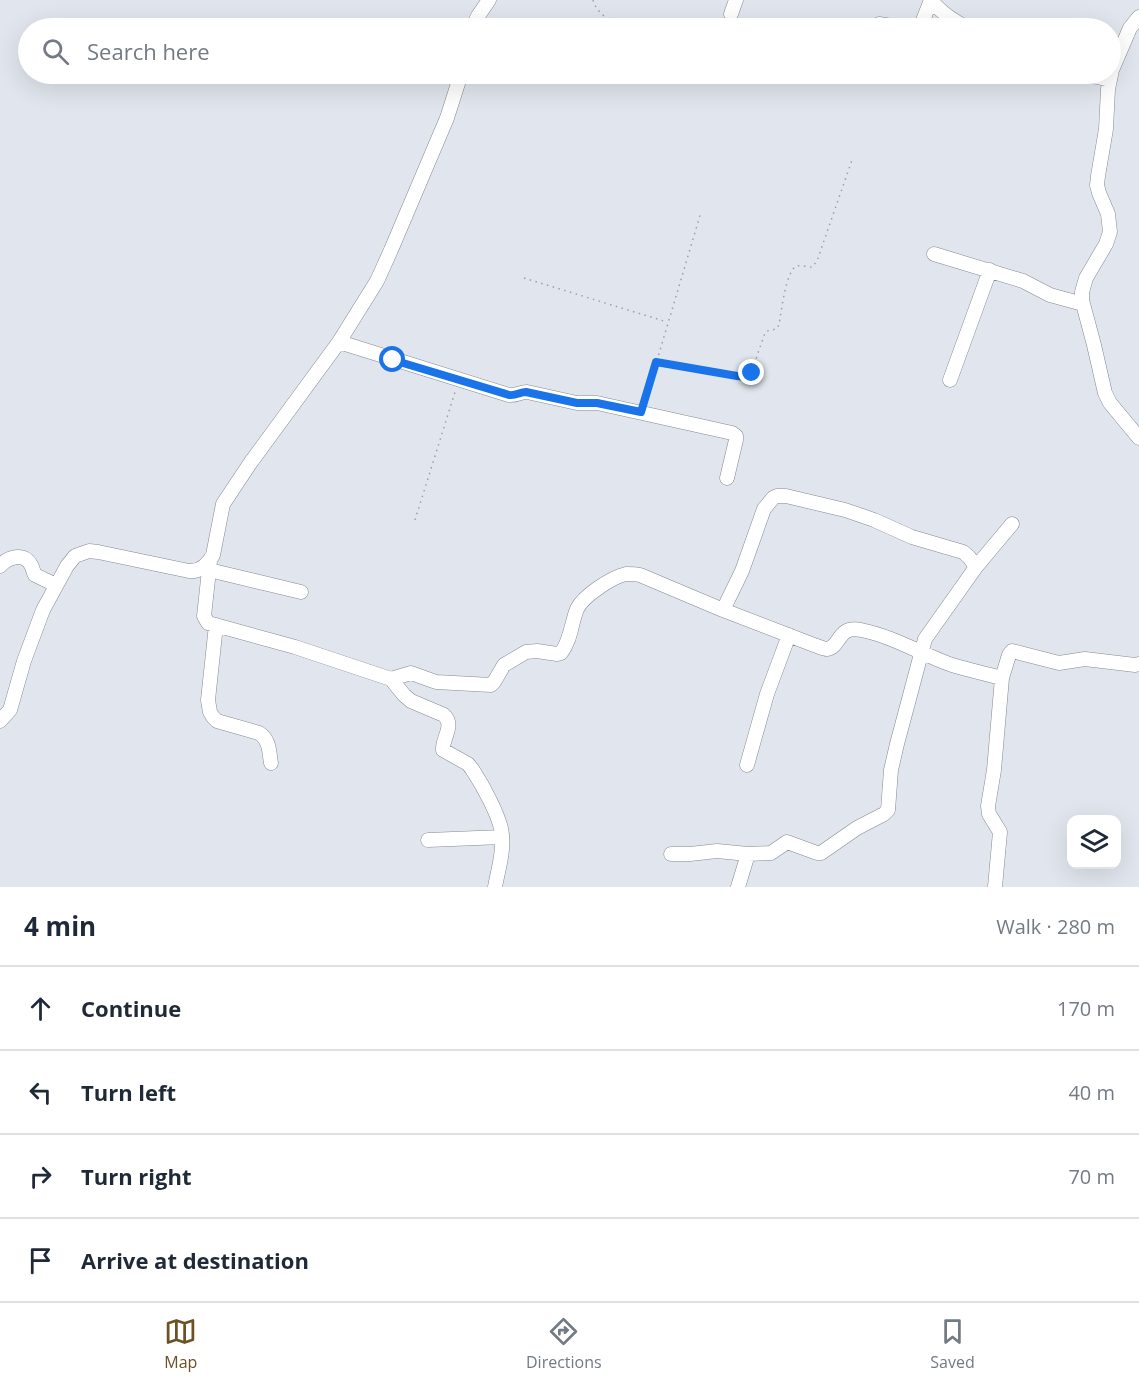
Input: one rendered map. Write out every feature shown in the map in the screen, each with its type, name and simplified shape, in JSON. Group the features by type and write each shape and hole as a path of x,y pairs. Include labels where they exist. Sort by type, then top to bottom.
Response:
{"street":[{"path":"477,18 489,0"},
{"path":"730,14 736,0"},
{"path":"924,18 931,0"},
{"path":"931,0 950,18"},
{"path":"1121,49 1130,28 1139,17"},
{"path":"457,84 447,118 391,250 362,306 339,342 223,504 209,565 204,616 208,623 295,647 392,679 411,673 436,682 491,685 504,665 526,651 561,653 567,645 578,607 584,598 624,574 640,575 723,610 826,649 830,648 847,630 859,630 886,637 952,665 1002,678"},
{"path":"1109,84 1106,129 1097,185 1108,214 1110,232 1106,244 1086,279 1082,292 1083,304 1105,393 1110,403 1139,438"},
{"path":"934,254 1023,281 1050,295 1083,304"},
{"path":"950,380 990,270"},
{"path":"339,342 509,395 515,396 526,392 577,403 597,403 735,434 736,440 727,478"},
{"path":"723,610 742,571 764,509 777,496 808,500 874,519 912,537 963,552 976,567"},
{"path":"671,854 717,851 748,854 771,853 787,842 821,853 857,828 884,814 888,810 893,761 925,639 976,567 1012,524"},
{"path":"0,721 8,715 10,710 32,636 43,610 75,556 89,551 189,572 209,565 301,592"},
{"path":"0,567 2,563 11,558 22,558 31,565 35,575 56,585"},
{"path":"216,625 208,699 210,712 218,721 264,736 268,743 271,763"},
{"path":"747,765 767,694 789,635"},
{"path":"995,887 1000,832 989,814 988,806 994,770 1002,678 1009,655 1012,651 1059,663 1085,659 1139,664"},
{"path":"392,679 404,696 448,719 443,750 468,764 494,810 502,832 495,887"},
{"path":"428,840 502,837"},
{"path":"738,887 748,854"}],"path":[{"path":"593,0 598,11 608,18"},
{"path":"656,362 737,376 750,376 765,333 776,329 779,325 788,278 793,269 798,266 812,267 817,261 854,157"},
{"path":"641,412 701,212"},
{"path":"524,278 668,322"},
{"path":"415,520 459,380"}],"route":[{"path":"393,360 509,395 515,396 526,392 577,403 597,403 641,412 656,362 737,376 747,377 752,373"}]}
